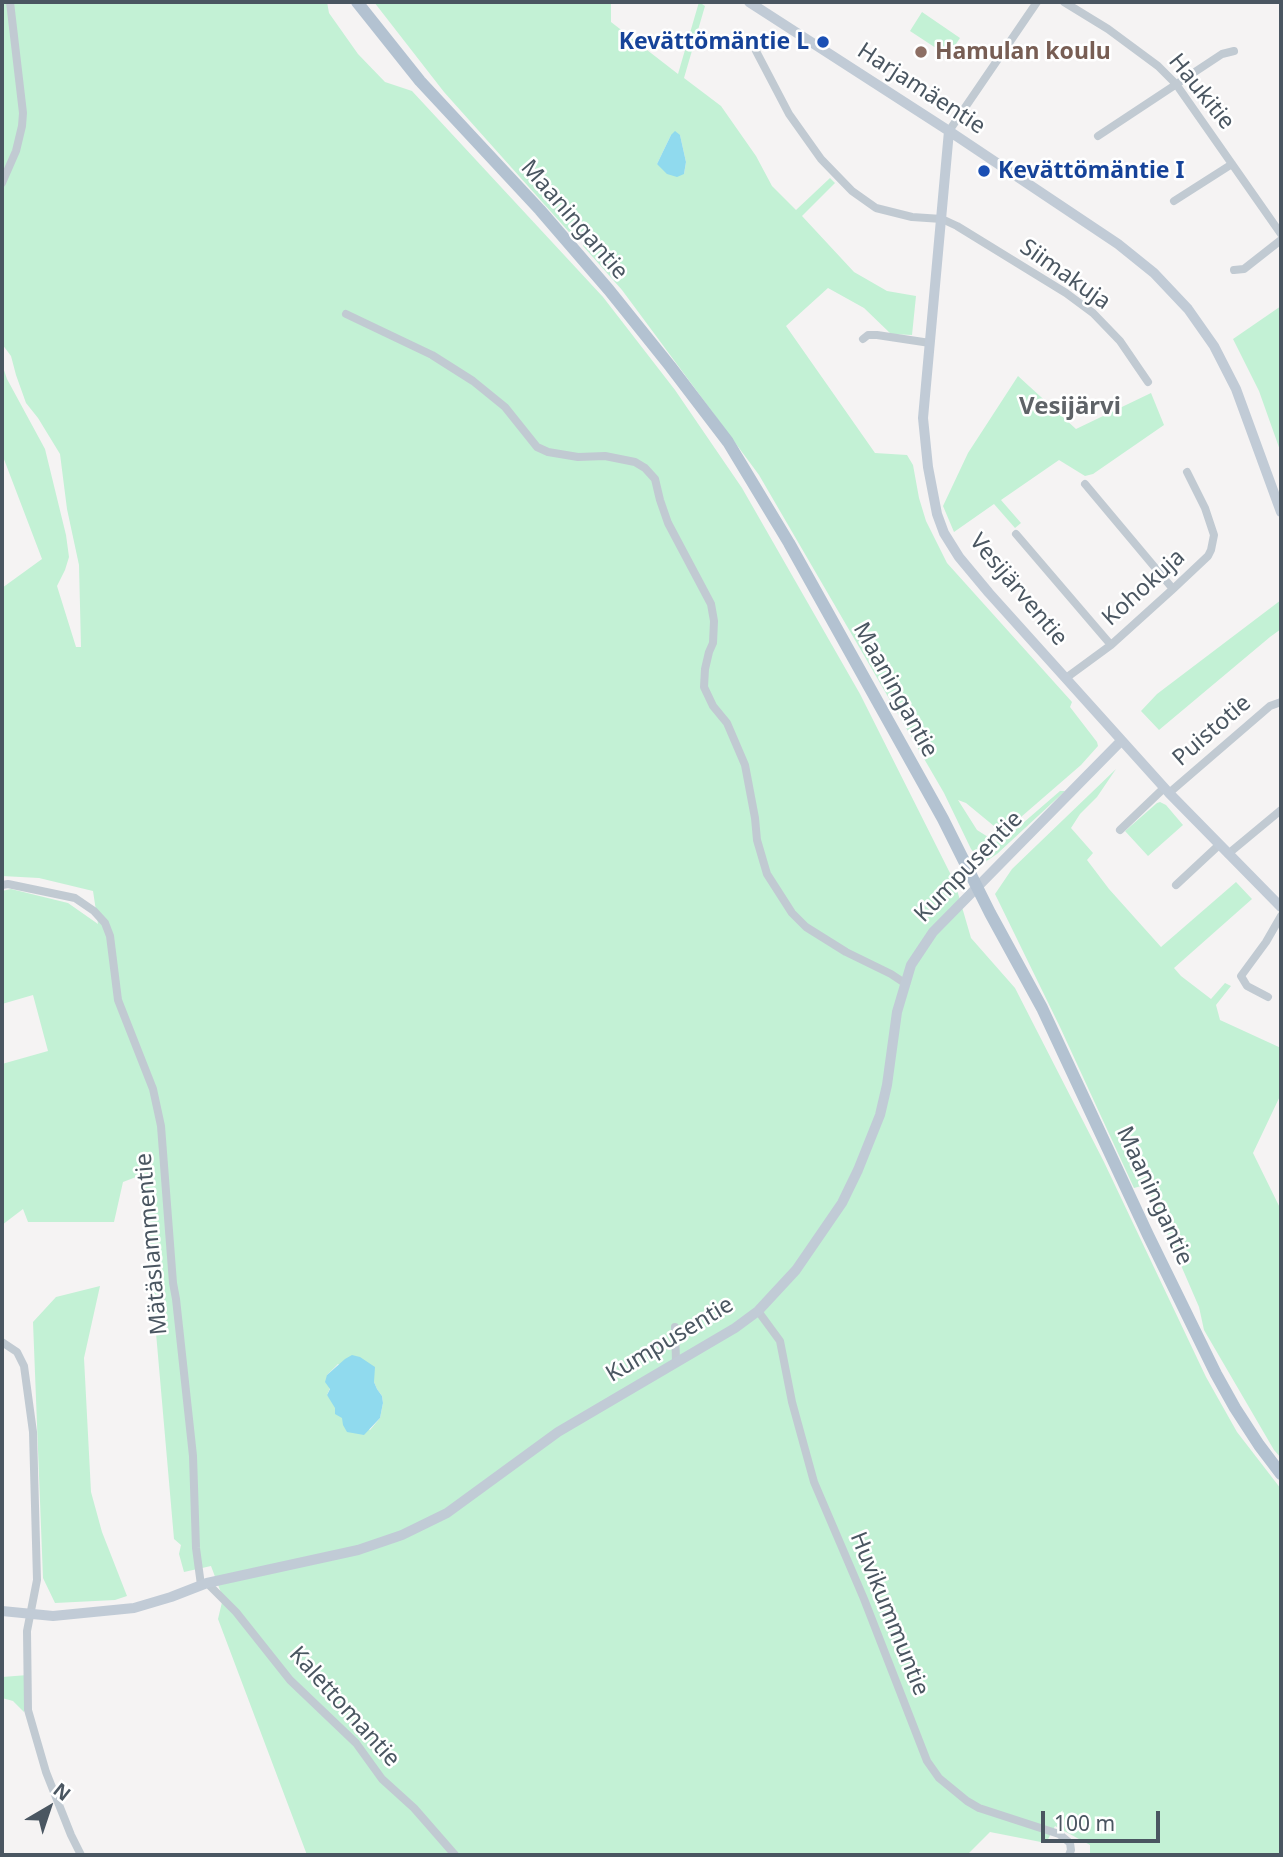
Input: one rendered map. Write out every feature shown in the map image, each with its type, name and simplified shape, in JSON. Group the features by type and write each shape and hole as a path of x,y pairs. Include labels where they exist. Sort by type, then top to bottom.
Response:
{"main road":[{"name":"Maaningantie","path":"358,2 420,80 540,210 608,290 728,443 789,543 943,819 1042,1008 1216,1374 1259,1445 1281,1474"}],"street":[{"path":"2,183 16,150 23,113 10,2"},
{"name":"Harjamäentie","path":"749,2 1118,244 1154,273 1188,309 1214,346 1236,389 1281,512"},
{"path":"949,131 1037,2"},
{"name":"Haukitie","path":"1064,2 1108,29 1158,66 1176,84 1281,234"},
{"path":"756,51 789,114 821,159 852,191 876,208 912,217 942,219"},
{"path":"1098,136 1222,54 1234,51"},
{"name":"Vesijärventie","path":"949,131 923,418 928,467 944,533 959,557 989,593 1121,741 1223,850 1281,907"},
{"path":"1174,201 1232,163"},
{"name":"Siimakuja","path":"942,219 1066,293 1093,313 1120,341 1148,382"},
{"path":"1234,270 1244,269 1281,240"},
{"path":"346,314 432,355 462,374 505,407 537,447 548,452 578,457 605,456 635,462 655,479 668,523 711,604 714,621 713,643 707,661 704,687 713,706 727,723 745,765 757,840 767,874 792,913 806,927 906,984"},
{"path":"863,339 868,335 877,335 930,343"},
{"name":"Kohokuja","path":"1066,678 1111,645 1208,556 1213,535 1205,508 1187,472"},
{"path":"1085,484 1173,589"},
{"path":"1016,534 1111,645"},
{"name":"Puistotie","path":"1120,830 1270,706 1281,702"},
{"name":"Kumpusentie","path":"2,1611 53,1616 134,1608 204,1584 358,1550 402,1535 447,1513 558,1432 735,1328 758,1311 796,1270 842,1203 858,1170 880,1115 897,1012 911,965 933,932 1121,741"},
{"path":"1175,886 1281,810"},
{"name":"Mätäslammentie","path":"2,885 75,898 94,911 105,923 110,936 118,1000 153,1089 161,1126 173,1283 193,1456 196,1548 204,1584"},
{"path":"1268,997 1247,986 1241,976 1281,916"},
{"name":"Huvikummuntie","path":"758,1311 780,1341 792,1402 814,1482 927,1761 939,1777 979,1808 1059,1834 1070,1843 1069,1855"},
{"path":"675,1327 676,1363"},
{"path":"2,1342 17,1352 24,1366 33,1432 37,1580 27,1631 28,1710 46,1772 81,1855"},
{"name":"Kalettomantie","path":"204,1584 236,1612 290,1680 356,1743 382,1779 414,1808 455,1855"}],"green space":[{"path":"2,2 327,2 329,13 358,54 385,82 412,91 603,297 675,390 742,488 860,694 955,883 971,938 1015,988 1104,1162 1206,1377 1237,1432 1281,1489 1281,1855 1090,1855 1090,1845 1055,1826 1046,1843 990,1832 967,1855 307,1855 218,1619 223,1598 211,1566 184,1572 179,1554 181,1545 174,1539 143,1184 136,1177 123,1182 114,1222 28,1222 23,1209 2,1225 2,1064 48,1051 33,995 2,1004 2,891 11,889 68,903 98,924 93,891 39,878 2,876 2,588 42,559 2,454 2,364 7,379 45,449 69,557 57,586 76,647 81,647 79,565 67,509 60,454 26,403 11,356 2,344","holes":["338,1364 374,1382 383,1403 380,1418 370,1430 327,1395 330,1388 327,1375"]},
{"path":"374,2 611,2 611,22 678,74 699,2 705,6 684,78 721,106 756,156 772,186 796,210 830,178 835,183 802,216 854,272 887,291 916,296 912,335 891,334 864,308 828,288 786,326 875,453 907,455 913,465 926,521 947,563 1072,702 1070,707 1098,746 1081,765 1006,830 1000,831 966,803 958,800 977,830 996,842 1008,836 1060,791 1065,791 997,854 985,862 971,849 944,793 759,475 622,290 583,246 583,235 569,232 444,92","holes":["671,135 680,135 686,162 684,174 657,164"]},
{"path":"922,12 960,38 948,56 910,31"},
{"path":"1281,306 1281,453 1259,391 1233,339"},
{"path":"1018,376 1076,429 1151,393 1164,425 1093,474 1085,476 1059,460 1001,500 1021,523 1015,528 994,504 954,532 943,506 968,453"},
{"path":"1281,600 1281,629 1159,730 1141,711 1157,694"},
{"path":"1116,769 1071,828 1093,853 1087,860 1161,947 1236,882 1252,899 1174,968 1211,999 1225,983 1231,986 1216,1005 1220,1020 1281,1048 1281,1094 1253,1153 1281,1210 1281,1458 1204,1330 1199,1307 1151,1196 1145,1185 1134,1188 995,894 1012,869"},
{"path":"1160,802 1166,805 1183,825 1148,856 1125,831"},
{"path":"100,1286 84,1358 91,1492 102,1532 127,1596 115,1600 55,1603 43,1578 33,1322 56,1297"},
{"path":"28,1675 24,1712 13,1701 2,1698 2,1677"}],"water":[{"path":"675,131 680,135 686,162 684,174 677,177 667,174 657,164"},
{"path":"352,1355 375,1367 374,1382 382,1396 380,1418 364,1435 347,1432 342,1418 335,1414 335,1408 327,1395 330,1389 325,1382 327,1375"}],"place":[{"name":"Kevättömäntie L","path":"823,42"},
{"name":"Hamulan koulu","path":"921,52"},
{"name":"Kevättömäntie I","path":"984,171"}],"district":[{"name":"Vesijärvi","path":"1070,407"}]}
